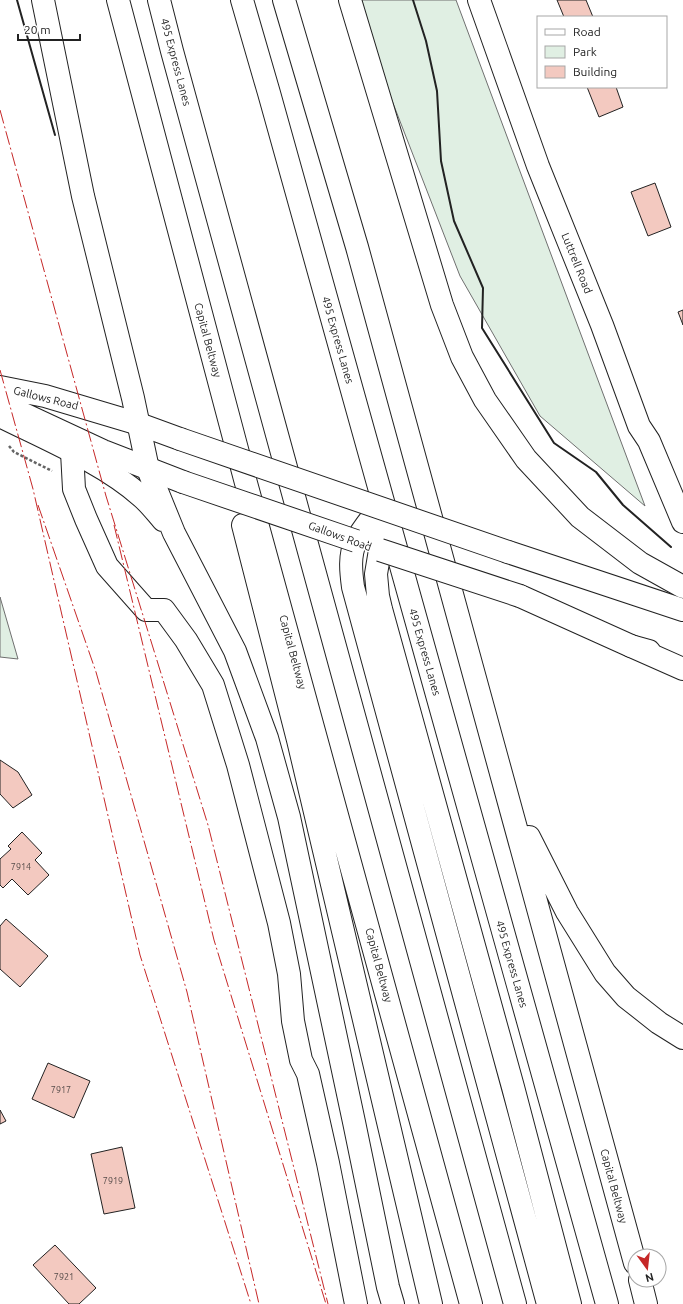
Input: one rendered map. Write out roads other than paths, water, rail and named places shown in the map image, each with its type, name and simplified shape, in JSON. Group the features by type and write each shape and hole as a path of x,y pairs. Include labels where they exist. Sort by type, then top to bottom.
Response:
{"main road":[{"path":"43,0 83,196 139,424 148,468 174,533 235,651 267,738 289,817 392,1304"},
{"name":"Capital Beltway","path":"118,0 244,475 471,1304"},
{"name":"495 Express Lanes","path":"159,0 515,1304"},
{"name":"495 Express Lanes","path":"242,0 272,100 606,1304"},
{"name":"Capital Beltway","path":"284,0 357,247 631,1248"},
{"path":"350,0 442,305 462,357 485,400 526,459 580,517 640,563 683,587"},
{"name":"Luttrell Road","path":"479,0 538,166 602,325 639,426 649,440 683,522"},
{"path":"135,67 214,407 259,591 298,740 431,1304"},
{"name":"Gallows Road","path":"0,387 45,396 139,424 379,508 683,610"},
{"name":"Gallows Road","path":"0,402 103,451 183,482 380,550 520,596 631,646 683,661"},
{"path":"0,416 101,467 129,486 143,498 174,533"},
{"path":"72,452 74,489 107,566 146,610 164,610 186,640 213,685 238,765 279,923 289,974 293,1020 301,1060 308,1074 356,1304"},
{"path":"379,508 356,541 351,557 350,569 353,587 548,1304"},
{"path":"379,508 380,550 376,574 378,596 513,1087 570,1304"},
{"path":"631,646 683,668"},
{"path":"508,797 567,912 605,973 626,997 659,1023 683,1038"},
{"path":"642,1288 646,1304"}]}
